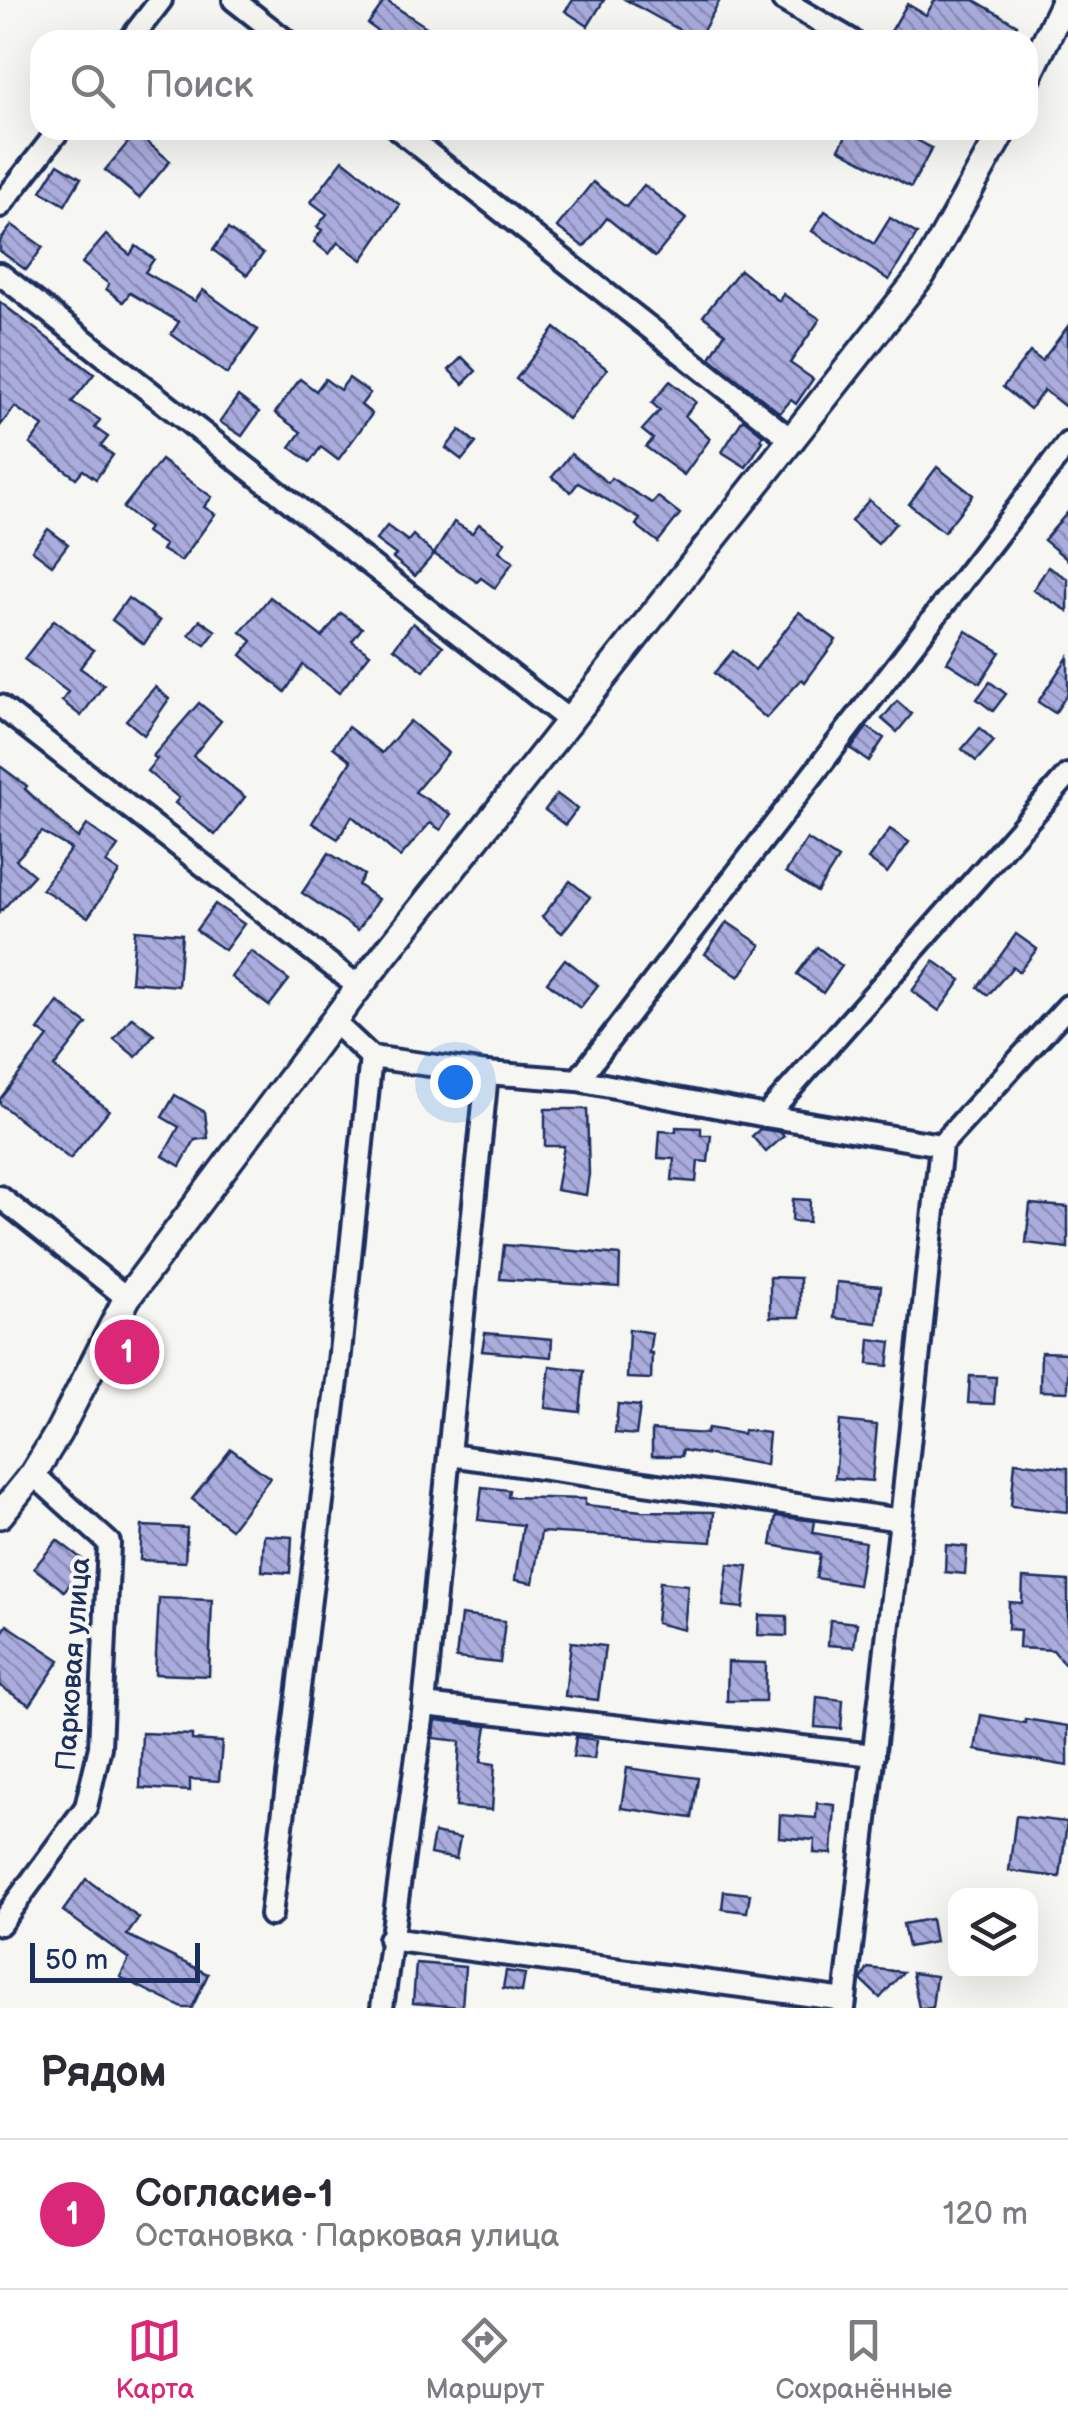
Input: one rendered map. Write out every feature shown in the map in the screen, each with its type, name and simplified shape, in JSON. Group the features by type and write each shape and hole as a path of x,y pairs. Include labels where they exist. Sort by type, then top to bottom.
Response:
{"street":[{"path":"138,30 161,0"},
{"path":"234,0 272,30"},
{"path":"783,0 833,30"},
{"path":"1038,56 1065,0"},
{"path":"0,206 52,140"},
{"path":"412,140 792,441"},
{"path":"0,1515 58,1434 127,1298 359,987 924,273 998,140"},
{"path":"0,274 572,722"},
{"path":"578,1080 1068,443"},
{"path":"0,706 359,987"},
{"path":"766,1116 1068,774"},
{"path":"389,1939 845,2004 941,1145 1068,1006"},
{"path":"334,1022 371,1056 487,1073 578,1080 941,1145"},
{"path":"271,1916 338,1372 371,1056"},
{"path":"382,2008 424,1705 487,1073"},
{"path":"0,1197 127,1298"},
{"path":"450,1455 902,1520"},
{"name":"Парковая улица","path":"0,1924 86,1807 100,1747 109,1543 33,1474"},
{"path":"424,1705 874,1755"}],"building":[{"path":"385,0 428,28 376,30 368,24"},
{"path":"573,0 604,0 588,26 565,11"},
{"path":"626,0 720,0 704,30 680,30"},
{"path":"935,0 974,0 1017,25 1014,30 892,30 907,4 926,15"},
{"path":"130,140 144,140 170,161 139,198 105,170"},
{"path":"844,140 917,140 932,148 911,187 839,149"},
{"path":"343,160 400,205 362,260 338,242 329,254 314,242 322,230 317,227 327,214 311,202"},
{"path":"58,164 81,178 65,205 41,191"},
{"path":"593,182 626,207 644,185 686,219 655,257 607,218 584,247 557,227"},
{"path":"825,211 874,244 890,218 917,234 889,280 812,231"},
{"path":"12,225 43,247 26,270 0,251 0,241"},
{"path":"228,229 263,254 247,275 213,250"},
{"path":"106,235 130,255 136,246 154,259 145,272 195,301 203,290 258,330 227,374 171,334 179,322 130,293 123,302 106,289 109,284 82,263"},
{"path":"740,270 779,301 783,294 820,319 790,363 813,379 796,404 791,400 780,413 710,358 725,333 703,316"},
{"path":"0,302 94,374 72,402 100,420 95,428 108,437 101,446 113,455 96,479 83,470 76,478 30,444 43,426 15,407 0,426"},
{"path":"1068,326 1068,409 1044,390 1030,409 1003,387 1030,352 1042,361"},
{"path":"555,328 607,369 568,419 516,379"},
{"path":"462,357 476,371 463,384 449,370"},
{"path":"349,378 370,393 361,405 372,414 338,460 321,447 310,462 290,447 301,432 275,413 300,379 316,391 325,379 340,390"},
{"path":"670,381 696,402 685,416 710,439 684,475 646,447 653,439 642,430 660,410 652,403"},
{"path":"238,396 259,412 242,436 220,422"},
{"path":"743,419 763,435 746,467 722,452"},
{"path":"460,430 476,443 462,460 446,448"},
{"path":"571,454 608,483 611,478 652,503 658,497 680,514 658,542 636,525 640,519 578,483 571,492 552,477"},
{"path":"161,460 212,497 204,507 215,514 181,561 162,550 165,545 123,508"},
{"path":"937,467 973,495 944,532 909,504"},
{"path":"869,500 896,523 878,544 851,521"},
{"path":"1068,512 1068,560 1044,540"},
{"path":"454,522 472,533 479,524 505,542 499,551 513,562 495,588 481,578 477,582 434,554"},
{"path":"387,526 408,541 413,535 434,554 415,576 376,540"},
{"path":"48,529 68,544 52,565 32,550"},
{"path":"1048,567 1068,579 1068,611 1033,590"},
{"path":"270,597 322,637 341,613 362,628 352,641 370,654 339,693 303,665 285,692 241,655 252,641 241,632"},
{"path":"128,598 160,621 144,644 112,620"},
{"path":"799,612 836,640 805,682 802,679 766,718 714,673 733,651 755,670"},
{"path":"54,620 94,650 80,668 104,685 81,716 62,701 68,692 24,659"},
{"path":"200,620 216,631 205,645 189,635"},
{"path":"413,623 443,646 424,671 394,648"},
{"path":"966,631 1000,652 980,683 947,662"},
{"path":"1068,657 1068,693 1055,713 1038,702"},
{"path":"990,682 1006,694 993,711 977,699"},
{"path":"155,687 169,699 144,735 126,720"},
{"path":"897,701 912,714 897,732 882,719"},
{"path":"199,703 221,721 193,756 245,797 215,835 175,803 179,798 147,771 157,759 153,756"},
{"path":"410,721 448,753 415,792 451,814 441,830 430,823 400,857 352,816 338,839 312,823 351,761 333,747 348,727 382,753"},
{"path":"867,727 884,738 869,761 851,749"},
{"path":"980,728 994,741 976,761 962,749"},
{"path":"0,766 27,786 25,789 78,838 87,825 118,846 106,863 119,872 88,917 42,889 71,849 42,832 16,860 34,875 0,912"},
{"path":"557,794 577,809 565,825 545,810"},
{"path":"890,829 909,842 887,873 868,859"},
{"path":"807,839 838,859 817,892 786,872"},
{"path":"329,853 364,875 358,885 378,899 358,930 302,893"},
{"path":"570,881 590,897 562,933 542,917"},
{"path":"215,904 244,924 225,950 196,930"},
{"path":"727,922 761,945 739,977 705,954"},
{"path":"135,930 182,934 178,986 131,982"},
{"path":"1016,934 1037,949 1019,972 1013,967 988,995 978,987"},
{"path":"817,947 842,966 823,993 797,974"},
{"path":"251,951 289,980 269,1006 231,977"},
{"path":"565,959 598,985 580,1008 547,982"},
{"path":"934,961 961,980 939,1011 912,991"},
{"path":"58,1002 87,1024 54,1067 109,1110 70,1159 0,1104 48,1037 38,1030"},
{"path":"132,1017 154,1034 136,1057 114,1039"},
{"path":"175,1095 205,1112 208,1138 195,1140 180,1166 163,1156 179,1127 162,1117"},
{"path":"545,1109 587,1109 586,1195 556,1190 564,1146 545,1146"},
{"path":"676,1127 701,1128 701,1135 711,1135 708,1162 698,1161 696,1182 672,1180 674,1159 658,1158 660,1131 676,1132"},
{"path":"760,1129 784,1136 766,1152 752,1136"},
{"path":"793,1199 810,1200 809,1222 792,1221"},
{"path":"1030,1204 1068,1207 1068,1248 1026,1243"},
{"path":"504,1245 620,1255 619,1287 500,1279"},
{"path":"770,1277 800,1278 800,1317 770,1317"},
{"path":"837,1282 881,1286 877,1323 834,1318"},
{"path":"629,1329 652,1333 651,1379 627,1378"},
{"path":"485,1333 552,1339 551,1357 482,1351"},
{"path":"870,1339 891,1342 888,1366 868,1364"},
{"path":"1041,1352 1068,1353 1068,1392 1040,1391"},
{"path":"550,1366 584,1370 580,1412 545,1408"},
{"path":"970,1376 996,1377 994,1404 968,1403"},
{"path":"618,1404 640,1406 636,1435 615,1433"},
{"path":"840,1421 877,1425 872,1481 835,1478"},
{"path":"708,1428 743,1434 744,1430 769,1433 766,1465 682,1450 682,1456 652,1456 652,1430 706,1434"},
{"path":"231,1449 270,1478 231,1529 192,1499"},
{"path":"1015,1462 1068,1468 1068,1512 1011,1506"},
{"path":"482,1487 509,1490 508,1497 585,1499 585,1505 642,1511 714,1512 712,1542 541,1532 533,1583 515,1580 523,1525 478,1520"},
{"path":"776,1516 815,1521 813,1533 865,1542 858,1585 816,1578 820,1554 771,1545"},
{"path":"142,1526 187,1528 185,1562 140,1560"},
{"path":"264,1535 292,1537 290,1573 262,1571"},
{"path":"57,1540 87,1563 64,1591 34,1568"},
{"path":"946,1545 967,1547 965,1574 945,1572"},
{"path":"728,1564 748,1566 743,1608 723,1606"},
{"path":"1023,1578 1068,1581 1068,1668 1053,1650 1019,1648 1020,1630 1008,1629 1009,1602 1022,1603"},
{"path":"660,1582 688,1585 684,1630 656,1623"},
{"path":"159,1598 212,1600 209,1676 155,1674"},
{"path":"461,1615 505,1621 500,1663 456,1658"},
{"path":"759,1615 787,1616 787,1636 758,1635"},
{"path":"830,1620 857,1623 854,1647 828,1645"},
{"path":"7,1625 60,1660 30,1705 0,1686 0,1636"},
{"path":"571,1642 605,1646 598,1700 565,1696"},
{"path":"728,1662 766,1663 765,1701 727,1701"},
{"path":"817,1697 843,1700 841,1729 815,1727"},
{"path":"981,1715 1068,1726 1068,1766 975,1750"},
{"path":"436,1720 487,1726 481,1762 495,1764 492,1810 456,1807 460,1741 433,1738"},
{"path":"142,1733 192,1735 192,1740 222,1742 219,1781 190,1779 190,1791 140,1788"},
{"path":"576,1737 597,1740 594,1759 573,1757"},
{"path":"627,1768 698,1778 692,1818 621,1808"},
{"path":"817,1803 835,1805 832,1854 814,1853 815,1840 779,1837 780,1815 816,1818"},
{"path":"1016,1816 1067,1822 1060,1877 1009,1871"},
{"path":"434,1833 460,1838 456,1859 430,1854"},
{"path":"86,1879 139,1918 127,1935 208,1974 192,2008 183,2008 120,1977 129,1959 63,1911"},
{"path":"724,1891 750,1894 747,1912 722,1909"},
{"path":"931,1919 935,1942 908,1947 903,1924"},
{"path":"416,1963 465,1967 462,2007 413,2003"},
{"path":"868,1968 903,1972 880,1998 861,1980"},
{"path":"506,1971 525,1974 522,1992 503,1988"},
{"path":"912,1973 936,1976 932,2008 919,2008"}],"place":[{"name":"Согласие-1","path":"127,1352"}]}
